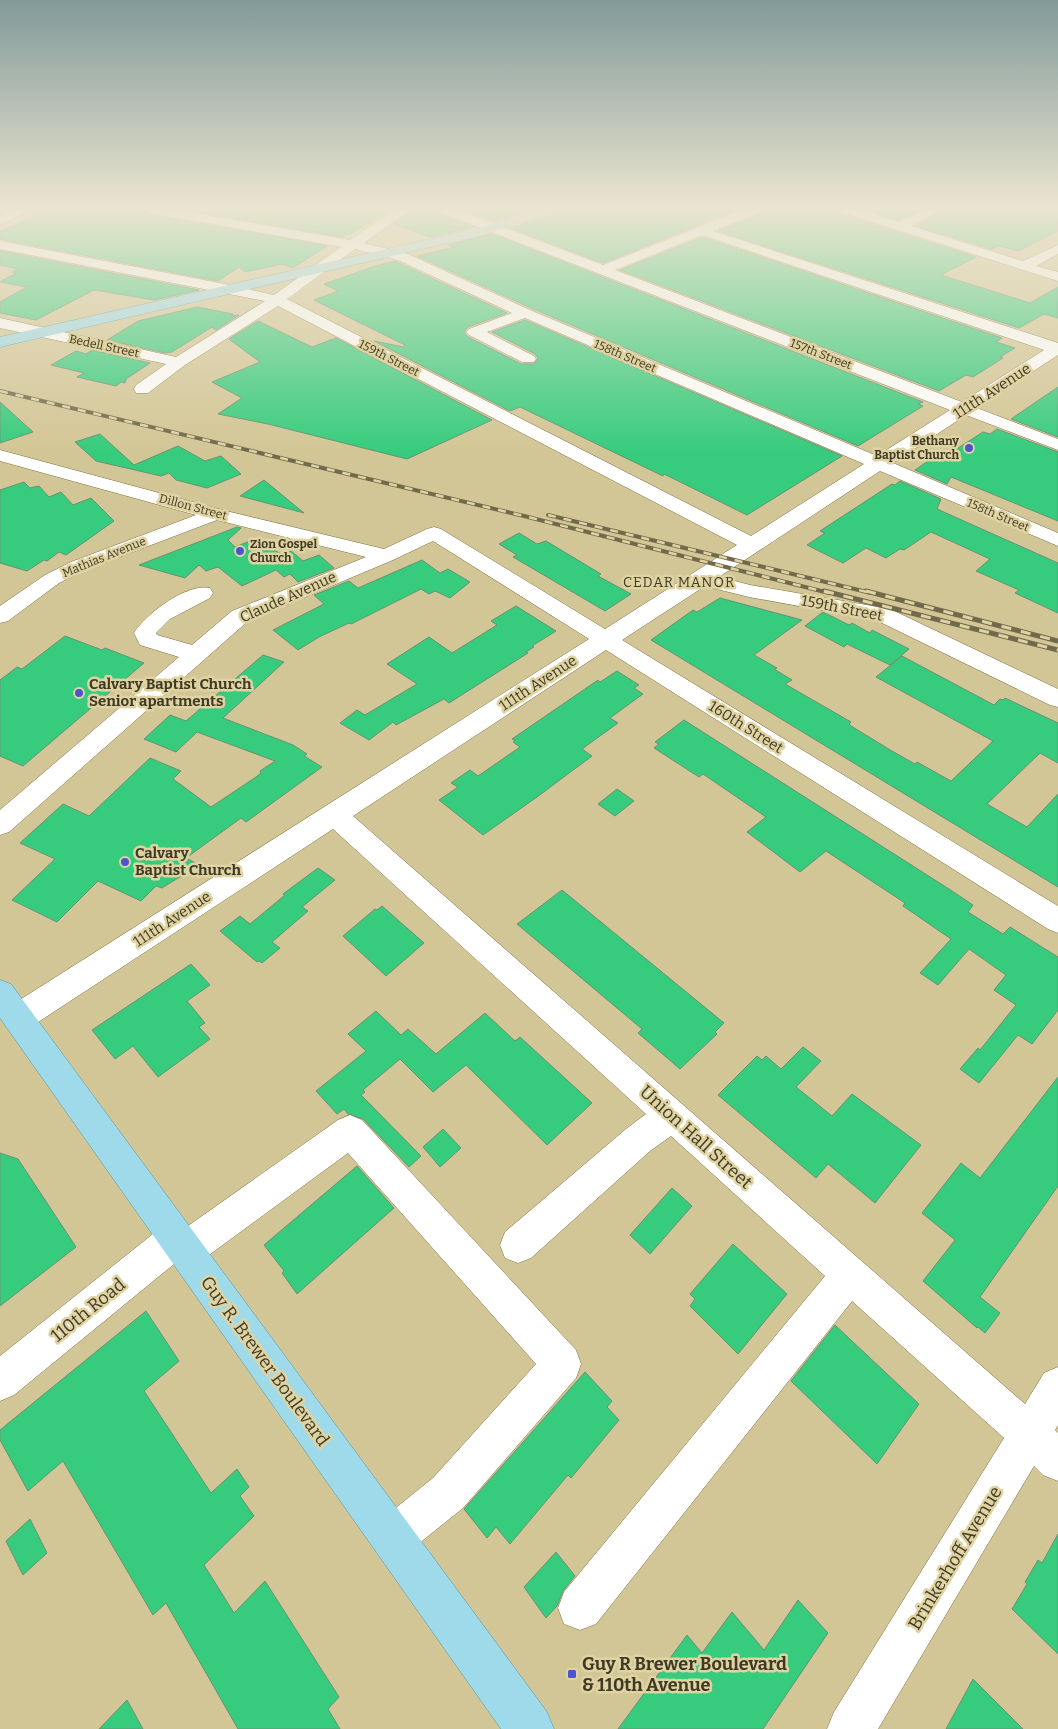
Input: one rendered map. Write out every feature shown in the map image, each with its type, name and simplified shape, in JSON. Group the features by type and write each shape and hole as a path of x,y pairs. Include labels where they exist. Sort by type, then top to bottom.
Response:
{"main road":[{"path":"0,342 223,290"},
{"name":"Guy R. Brewer Boulevard","path":"9,1006 530,1729"}],"street":[{"name":"159th Street","path":"237,290 277,300 751,544"},
{"path":"142,389 179,362 291,290"},
{"name":"158th Street","path":"474,290 1058,540"},
{"name":"157th Street","path":"654,290 1058,445"},
{"path":"879,290 1057,349"},
{"path":"525,313 474,332 528,359"},
{"name":"Bedell Street","path":"0,324 179,362"},
{"name":"111th Avenue","path":"9,1006 335,815 751,544 1057,349"},
{"name":"Dillon Street","path":"0,455 216,514 386,556"},
{"name":"Mathias Avenue","path":"0,616 52,579 78,566 216,514"},
{"name":"Claude Avenue","path":"0,825 240,616 386,556 434,533"},
{"name":"160th Street","path":"434,533 1058,921"},
{"name":"159th Street","path":"700,578 749,591 882,614 1058,699"},
{"path":"196,654 148,640 144,633 148,627 165,613 202,593"},
{"name":"Union Hall Street","path":"335,815 1044,1447"},
{"path":"518,1245 638,1140 672,1115"},
{"name":"110th Road","path":"0,1381 181,1245 350,1131 562,1364 448,1493 392,1538"},
{"path":"580,1608 850,1274"},
{"name":"Brinkerhoff Avenue","path":"851,1729 1044,1447 1058,1387"}],"building":[{"path":"22,290 199,290 154,300 94,290 36,320 0,313 0,302"},
{"path":"335,290 457,290 507,313 468,327 464,332 468,337 521,364 534,364 538,358 535,354 492,332 525,320 842,456 747,515 520,407 510,411 374,341 404,347 405,345 314,300 338,291"},
{"path":"491,290 635,290 923,402 918,404 923,406 858,446"},
{"path":"672,290 858,290 1002,338 996,342 1015,348 973,377 966,375 939,391"},
{"path":"900,290 988,290 1030,303 1053,290 1058,290 1058,318 1044,314 1019,328"},
{"path":"197,307 233,314 230,316 239,315 216,330 212,327 172,352 165,353 107,340 138,321"},
{"path":"258,321 312,347 336,338 492,420 407,459 268,424 218,414 242,398 212,382 260,362 229,339"},
{"path":"92,350 150,363 126,379 125,383 121,382 116,386 77,377 84,373 51,365 76,351 86,354"},
{"path":"1058,387 1058,437 1011,419"},
{"path":"0,402 33,432 0,443"},
{"path":"997,429 1058,452 1058,521 951,477 947,484 915,470 937,455 944,457 983,432 990,434"},
{"path":"100,434 134,465 178,446 205,461 221,456 241,474 207,488 176,480 169,473 161,476 96,461 75,442"},
{"path":"264,480 304,513 240,496"},
{"path":"900,481 941,499 937,509 1058,563 1058,613 1015,593 1019,590 976,571 990,559 931,532 904,550 900,549 886,558 866,548 843,563 807,545 825,533 820,531 892,484 895,485"},
{"path":"24,482 30,488 39,486 49,497 61,492 73,505 91,498 114,521 66,555 59,552 47,561 44,560 27,571 0,563 0,490"},
{"path":"237,527 241,528 228,540 235,547 255,539 281,554 291,551 303,561 319,555 334,568 298,582 290,574 284,577 276,570 242,586 218,567 206,571 199,565 185,578 139,565"},
{"path":"519,533 537,544 546,541 601,574 598,576 631,594 605,611 513,557 517,555 499,544"},
{"path":"422,560 440,573 448,569 470,582 450,598 435,591 429,594 421,589 351,624 349,623 319,637 298,650 273,630 324,604 314,595 349,581 358,588"},
{"path":"720,598 802,620 754,655 777,668 774,669 792,680 785,684 851,722 849,724 851,726 892,751 915,764 917,762 951,781 993,741 876,677 902,656 994,705 1000,699 1003,700 1005,698 1058,723 1058,763 1040,753 987,804 1027,827 1058,794 1058,887 651,640 693,610 697,612"},
{"path":"516,606 556,631 532,646 534,647 526,652 528,653 449,703 444,699 396,725 393,722 369,740 340,723 357,710 365,715 417,684 387,664 429,637 452,653 497,625 491,621"},
{"path":"823,612 849,625 852,623 870,633 872,630 909,649 890,665 847,644 844,647 805,626"},
{"name":"Calvary Baptist Church Senior apartments","path":"65,636 102,650 105,648 144,663 23,766 0,756 0,680 17,667 22,669"},
{"path":"263,655 284,662 223,718 293,745 307,754 304,756 322,767 246,822 241,818 186,858 199,865 162,888 156,886 141,901 98,881 57,922 12,900 55,859 20,843 63,804 89,816 150,758 181,771 173,779 211,807 256,777 261,773 260,771 275,761 197,732 176,752 144,739 170,715 186,721"},
{"path":"617,671 639,685 634,688 643,694 610,718 618,723 582,749 592,756 537,797 483,835 439,800 458,787 451,783 470,770 478,776 520,747 512,739 598,680 600,682"},
{"path":"684,720 973,905 968,912 1003,934 1010,927 1058,957 1058,1010 1032,1044 1018,1035 979,1083 960,1069 978,1048 980,1050 1016,1005 994,990 1006,975 969,949 938,985 920,973 951,939 903,906 905,903 826,851 800,872 747,832 766,817 703,774 699,777 654,748 659,744 655,742"},
{"path":"617,789 634,801 615,816 598,804"},
{"path":"318,868 335,880 302,907 308,911 272,942 280,948 262,963 257,962 220,931 240,916 250,924 285,895 283,894"},
{"path":"562,890 724,1023 715,1032 717,1034 680,1069 638,1033 642,1029 517,924"},
{"path":"382,906 424,943 386,976 343,936 375,909 377,910"},
{"path":"191,964 210,985 187,1001 205,1023 199,1027 210,1039 158,1077 133,1046 115,1059 92,1030"},
{"path":"376,1011 401,1035 408,1029 436,1054 485,1013 515,1041 520,1037 592,1103 547,1145 466,1065 433,1092 400,1059 363,1090 365,1092 361,1095 421,1156 409,1167 363,1119 348,1114 344,1109 337,1114 316,1091 366,1051 348,1034"},
{"path":"803,1047 821,1061 796,1087 832,1116 852,1094 921,1145 875,1203 828,1164 816,1178 718,1095 757,1056 762,1060 766,1056 781,1069"},
{"path":"1058,1077 1058,1186 980,1297 1000,1313 985,1333 923,1281 955,1240 922,1213 961,1163 980,1178"},
{"path":"443,1129 461,1148 440,1167 423,1147"},
{"path":"0,1153 18,1159 76,1247 0,1306"},
{"path":"357,1166 394,1208 297,1294 282,1273 284,1271 264,1245"},
{"path":"672,1188 692,1206 650,1254 630,1235"},
{"path":"733,1244 787,1294 738,1354 690,1306 695,1299 690,1294"},
{"path":"146,1311 179,1361 144,1391 211,1493 237,1469 249,1487 240,1496 254,1516 204,1565 234,1613 265,1581 339,1697 328,1709 340,1729 238,1729 166,1603 153,1615 63,1461 28,1491 0,1440 0,1430"},
{"path":"835,1325 919,1404 877,1464 791,1381"},
{"path":"585,1372 612,1401 607,1407 619,1420 571,1478 568,1475 510,1544 496,1527 487,1538 464,1509"},
{"path":"30,1519 47,1553 23,1575 6,1541"},
{"path":"1058,1534 1058,1654 1012,1609 1027,1584 1025,1582 1038,1560 1042,1563"},
{"path":"556,1552 575,1576 563,1591 557,1606 546,1618 524,1587"},
{"path":"798,1600 828,1633 763,1729 618,1729 687,1635 702,1653 732,1612 764,1650"},
{"path":"973,1679 1023,1729 946,1729"},
{"path":"127,1700 143,1729 99,1729"}],"railway":[{"path":"0,391 524,516 829,593"},
{"path":"548,515 871,593"},
{"path":"824,591 1058,650"},
{"path":"866,591 1058,641"}],"place":[{"name":"Bethany Baptist Church","path":"969,448"},
{"name":"Zion Gospel Church","path":"240,551"},
{"name":"Calvary Baptist Church Senior apartments","path":"79,693"},
{"name":"Calvary Baptist Church","path":"125,862"},
{"name":"Guy R Brewer Boulevard & 110th Avenue","path":"572,1674"}],"district":[{"name":"CEDAR MANOR","path":"679,582"}]}
